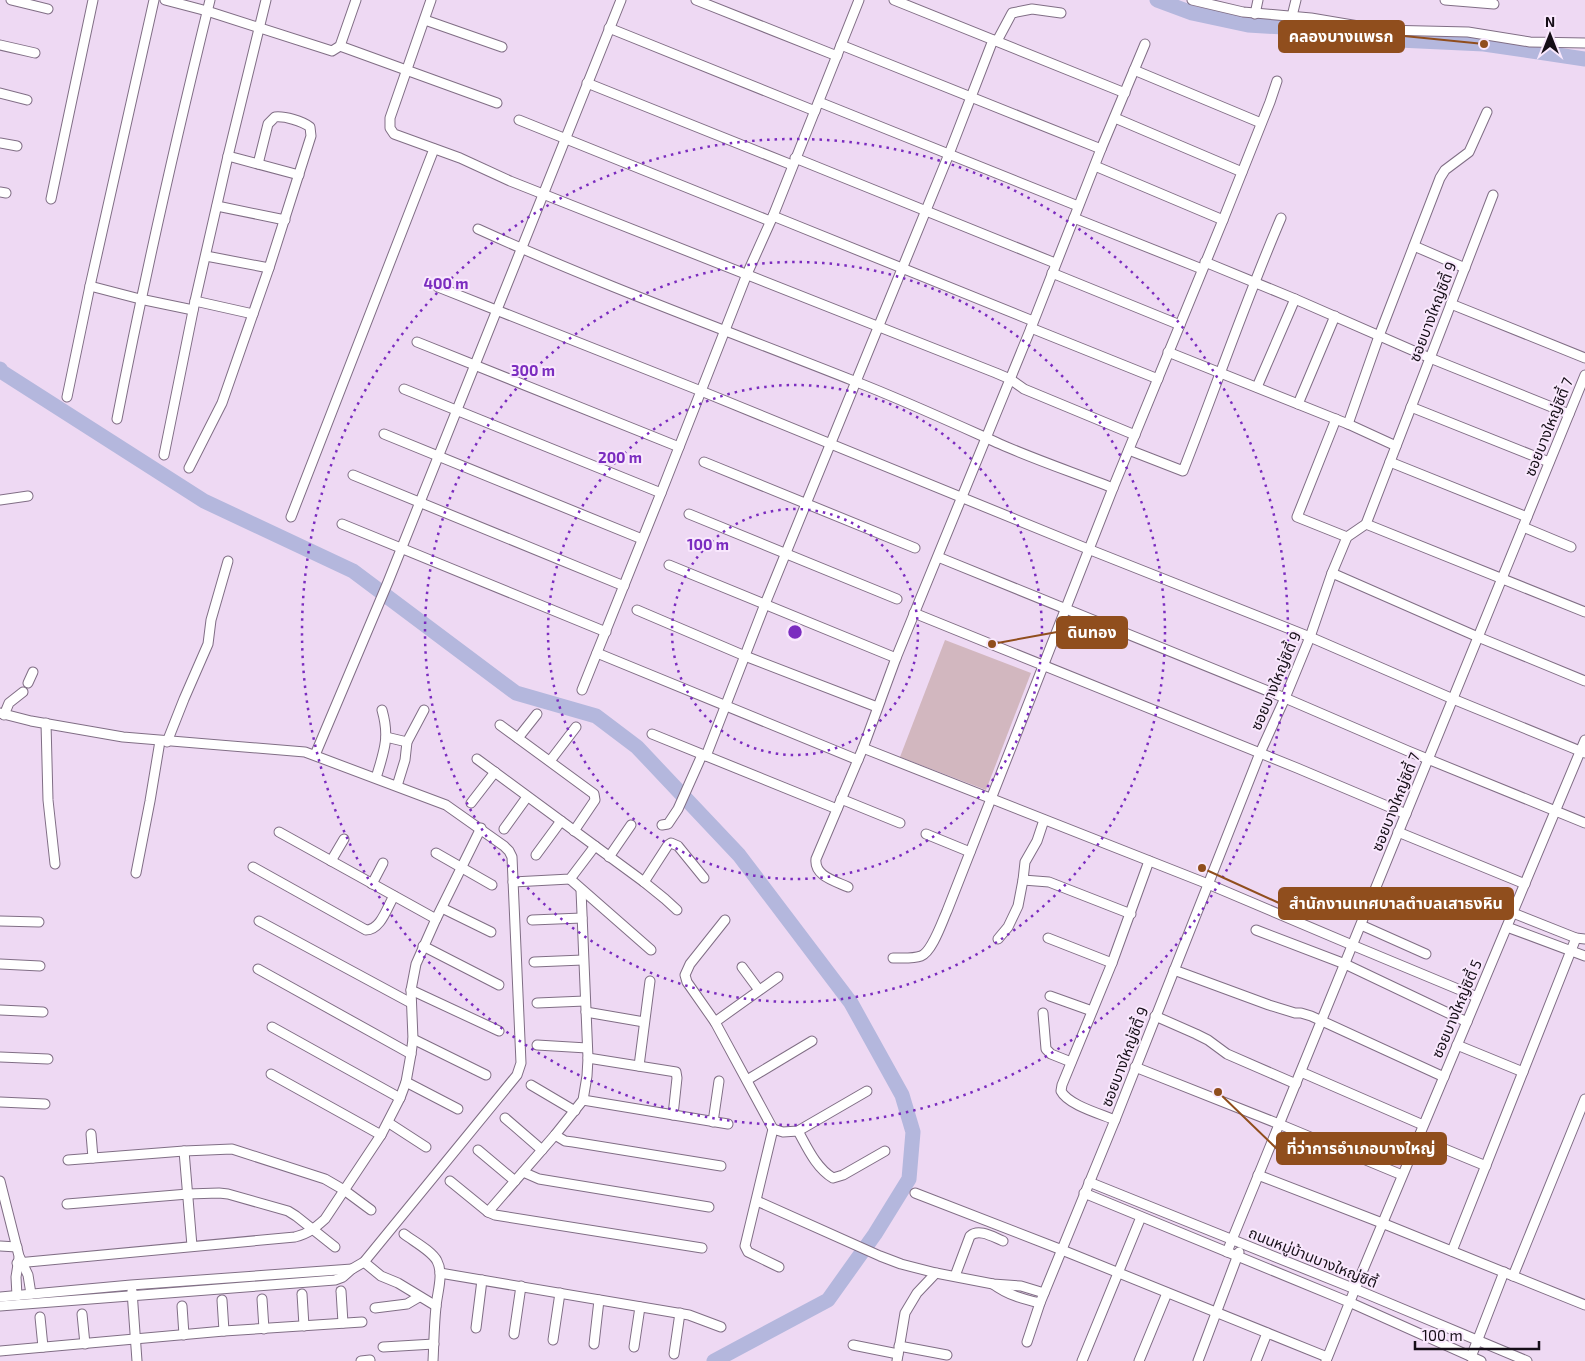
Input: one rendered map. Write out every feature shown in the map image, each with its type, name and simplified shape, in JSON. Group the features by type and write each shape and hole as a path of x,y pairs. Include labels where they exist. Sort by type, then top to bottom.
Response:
{"street":[{"path":"11,0 48,9"},
{"path":"51,198 92,0"},
{"path":"68,397 90,286 154,0"},
{"path":"165,0 207,11 329,51 336,50 340,46 356,0"},
{"path":"117,419 140,299 183,108 210,0"},
{"path":"164,455 194,306 266,0"},
{"path":"431,0 405,70 390,118 390,128 394,134 460,158 510,181 1010,379 1024,389 1135,435"},
{"path":"316,755 388,582 400,547 438,457 620,0"},
{"path":"696,0 837,56"},
{"path":"582,690 747,274 772,219 859,0"},
{"path":"894,0 913,3 995,41 1125,93"},
{"path":"1192,0 1217,4 1255,14 1292,16 1382,30 1468,32 1530,42 1585,43"},
{"path":"1255,14 1258,0"},
{"path":"1292,16 1296,0"},
{"path":"1445,0 1494,4"},
{"path":"662,825 668,824 678,809 726,707 855,382 995,41 1012,13 1032,9 1061,13"},
{"path":"425,20 502,47"},
{"path":"609,28 815,111"},
{"path":"848,887 820,873 816,868 815,862 863,748 914,613 1145,44"},
{"path":"0,45 36,53"},
{"path":"842,45 1101,149"},
{"path":"340,46 497,103"},
{"path":"1134,70 1261,123"},
{"path":"893,958 920,957 925,954 947,911 1112,488 1223,220 1277,81"},
{"path":"587,83 926,211 1056,263"},
{"path":"0,93 28,100"},
{"path":"819,102 1078,206"},
{"path":"1348,424 1379,336 1440,178 1445,170 1469,152 1487,112"},
{"path":"189,468 222,403 285,220 311,132 309,125 280,117 275,117 271,120 268,124 258,164"},
{"path":"1115,118 1242,172"},
{"path":"519,120 902,268 1158,379"},
{"path":"0,143 16,146"},
{"path":"291,517 434,149"},
{"path":"228,156 299,175"},
{"path":"1095,166 1223,220"},
{"name":"ซอยบางใหญ่ซิตี้ 9","path":"1366,524 1493,195"},
{"path":"217,206 285,220"},
{"path":"1074,218 1203,266 1254,282 1430,358 1569,414"},
{"path":"1129,450 1183,472 1254,282 1281,218"},
{"path":"478,229 521,249 855,382 1000,444 1112,488"},
{"path":"1414,246 1465,268"},
{"path":"206,256 269,268"},
{"path":"1052,273 1180,325"},
{"path":"90,286 140,299 253,314"},
{"path":"438,287 831,443 1088,549 1310,637 1453,699 1583,752"},
{"path":"1257,388 1295,299"},
{"path":"1451,304 1585,358"},
{"path":"1298,404 1334,316"},
{"path":"417,342 679,447"},
{"path":"1168,352 1336,419 1396,446"},
{"name":"ซอยบางใหญ่ซิตี้ 7","path":"1227,1252 1585,375"},
{"path":"404,389 661,493"},
{"path":"1411,407 1550,462"},
{"path":"1336,419 1297,517 1348,537 1366,524 1585,612"},
{"path":"384,434 642,539"},
{"path":"704,462 915,548"},
{"path":"1390,462 1527,517"},
{"path":"352,475 624,586"},
{"path":"0,500 18,499 28,496"},
{"path":"689,514 897,599"},
{"path":"342,524 606,632"},
{"path":"1523,527 1571,547"},
{"name":"ซอยบางใหญ่ซิตี้ 9","path":"1027,1342 1040,1303 1115,1120 1260,753 1310,637 1332,573 1348,537"},
{"path":"938,557 1285,698 1585,823"},
{"path":"136,872 163,742 208,644 211,620 228,561"},
{"path":"669,565 896,658"},
{"path":"1332,573 1478,637 1585,681"},
{"path":"637,610 745,656 877,708"},
{"path":"914,613 1406,814"},
{"path":"598,653 858,760"},
{"path":"28,683 33,672"},
{"path":"0,1297 132,1295 335,1280 343,1277 364,1262 517,1076 521,1062 512,857 504,846 481,828 446,805 316,755 296,751 163,742 123,737 2,714 8,702 23,692"},
{"path":"376,778 386,746 385,722 382,710"},
{"path":"397,786 405,760 407,742 424,710"},
{"path":"518,738 537,714"},
{"path":"46,723 48,800 55,864"},
{"path":"500,725 594,794 594,802 574,831"},
{"path":"550,761 576,727"},
{"path":"652,734 838,808"},
{"path":"386,737 407,742"},
{"name":"ซอยบางใหญ่ซิตี้ 5","path":"1326,1359 1354,1288 1507,926 1583,752 1585,740"},
{"path":"863,748 1208,884 1477,997"},
{"path":"477,759 644,882 677,910"},
{"path":"471,803 495,772"},
{"path":"504,829 528,797"},
{"path":"842,799 900,823"},
{"path":"998,938 1008,927 1018,906 1024,880 1024,862 1037,841 1044,820"},
{"path":"536,855 561,821"},
{"path":"609,857 631,826"},
{"path":"0,1246 19,1257 192,1246 295,1237 305,1235 314,1230 324,1219 381,1135 400,1098 406,1082 413,1039 411,990 416,964 481,828"},
{"path":"278,832 436,919"},
{"path":"1398,832 1525,884"},
{"path":"926,834 970,852"},
{"path":"331,861 344,839"},
{"path":"644,882 671,843 678,846 704,878"},
{"path":"570,879 595,846"},
{"path":"436,853 492,885"},
{"path":"1115,1120 1074,1103 1063,1095 1061,1091 1131,914 1149,862"},
{"path":"372,884 383,863"},
{"path":"253,867 366,930 374,929 377,926 394,896"},
{"path":"513,882 570,879 651,950"},
{"path":"1024,880 1049,882 1131,914"},
{"path":"488,1212 583,1100 586,1088 588,1058 581,890"},
{"path":"442,908 491,932"},
{"path":"1452,1251 1571,952 1581,938 1513,913"},
{"path":"532,920 582,918"},
{"path":"725,920 690,964 685,975 687,982 715,1022 774,1129 782,1132 798,1131 867,1091"},
{"path":"0,921 39,922"},
{"path":"259,921 411,1003"},
{"path":"1360,925 1426,954"},
{"path":"1507,926 1585,956"},
{"path":"1256,930 1344,964 1467,1022"},
{"path":"1048,938 1112,963"},
{"path":"423,946 499,985"},
{"path":"534,962 584,960"},
{"path":"0,964 40,966"},
{"path":"742,967 759,990"},
{"path":"258,969 411,1054"},
{"path":"1174,970 1268,1005 1295,1013 1306,1014 1444,1077"},
{"path":"715,1022 778,977"},
{"path":"639,1066 650,982"},
{"path":"411,990 499,1031"},
{"path":"1050,996 1092,1011"},
{"path":"536,1003 585,1001"},
{"path":"0,1010 44,1012"},
{"path":"586,1012 644,1022"},
{"path":"1043,1013 1046,1049 1051,1054 1071,1062"},
{"path":"1155,1016 1208,1040 1227,1054 1296,1084"},
{"path":"272,1027 400,1098"},
{"path":"413,1039 486,1075"},
{"path":"747,1080 812,1041"},
{"path":"537,1045 587,1048"},
{"path":"1457,1045 1523,1072"},
{"path":"0,1057 48,1059"},
{"path":"588,1058 676,1072 673,1116"},
{"path":"1135,1067 1402,1175"},
{"path":"1301,1072 1423,1125"},
{"path":"271,1074 381,1135"},
{"path":"713,1122 719,1081"},
{"path":"406,1082 458,1109"},
{"path":"531,1085 575,1111"},
{"path":"1471,1357 1585,1099"},
{"path":"583,1100 728,1124"},
{"path":"0,1102 46,1104"},
{"path":"505,1118 542,1150"},
{"path":"389,1122 426,1147"},
{"path":"774,1129 745,1243 748,1252 779,1267"},
{"path":"798,1131 812,1156 824,1172 833,1178 843,1175 885,1151"},
{"path":"91,1134 93,1158"},
{"path":"555,1135 573,1142 721,1166"},
{"path":"1418,1138 1486,1166"},
{"path":"68,1160 232,1149 325,1179 371,1210"},
{"path":"478,1150 514,1181"},
{"path":"184,1151 192,1246"},
{"path":"523,1172 539,1179 709,1207"},
{"path":"1258,1176 1382,1223 1585,1305"},
{"path":"0,1181 19,1257 28,1275 24,1297"},
{"path":"450,1181 488,1212 495,1215 702,1248"},
{"name":"ถนนหมู่บ้านบางใหญ่ซิตี้","path":"1089,1182 1354,1288 1526,1361"},
{"path":"915,1192 1267,1333 1326,1359"},
{"path":"67,1204 219,1193 246,1198 288,1212 335,1247"},
{"name":"ถนนหมู่บ้านบางใหญ่ซิตี้","path":"1084,1193 1349,1302 1482,1361"},
{"path":"757,1201 901,1264 993,1284 1021,1286 1044,1294"},
{"path":"1082,1361 1141,1217"},
{"path":"955,1276 970,1236 973,1233 982,1233 1003,1241"},
{"path":"404,1234 437,1260 440,1273 433,1361"},
{"path":"1198,1361 1243,1245"},
{"path":"19,1257 16,1277 24,1297"},
{"path":"364,1262 381,1276 436,1306"},
{"path":"0,1306 24,1297 131,1285 352,1269"},
{"path":"440,1273 680,1313 695,1316 721,1327"},
{"path":"898,1354 905,1312 917,1293 936,1273"},
{"path":"476,1328 482,1280"},
{"path":"993,1284 1016,1297 1040,1303"},
{"path":"131,1285 137,1361"},
{"path":"514,1334 521,1286"},
{"path":"341,1291 343,1323"},
{"path":"553,1340 560,1293"},
{"path":"1139,1361 1167,1293"},
{"path":"302,1294 304,1326"},
{"path":"375,1308 407,1304 419,1297"},
{"path":"262,1299 264,1329"},
{"path":"222,1300 224,1331"},
{"path":"594,1344 600,1300"},
{"path":"182,1306 184,1335"},
{"path":"634,1347 640,1306"},
{"path":"674,1354 680,1313"},
{"path":"82,1314 85,1344"},
{"path":"40,1317 42,1347"},
{"path":"0,1348 85,1344 224,1331 362,1322"},
{"path":"1256,1361 1267,1333"},
{"path":"383,1347 434,1344"},
{"path":"853,1345 898,1354 947,1355"}],"shaded area":[{"path":"945,640 1031,673 986,790 900,757"}],"waterway":[{"path":"1157,0 1192,13 1248,25 1300,28 1377,39 1484,44 1585,59"},
{"path":"0,369 204,501 353,571 516,693 596,716 637,747 739,855 851,1003 902,1095 913,1132 909,1179 875,1234 828,1300 714,1361"}],"place":[{"name":"คลองบางแพรก","path":"1484,44"},
{"name":"ดินทอง","path":"992,644"},
{"name":"สำนักงานเทศบาลตำบลเสาธงหิน","path":"1202,868"},
{"name":"ที่ว่าการอำเภอบางใหญ่","path":"1218,1092"}]}
